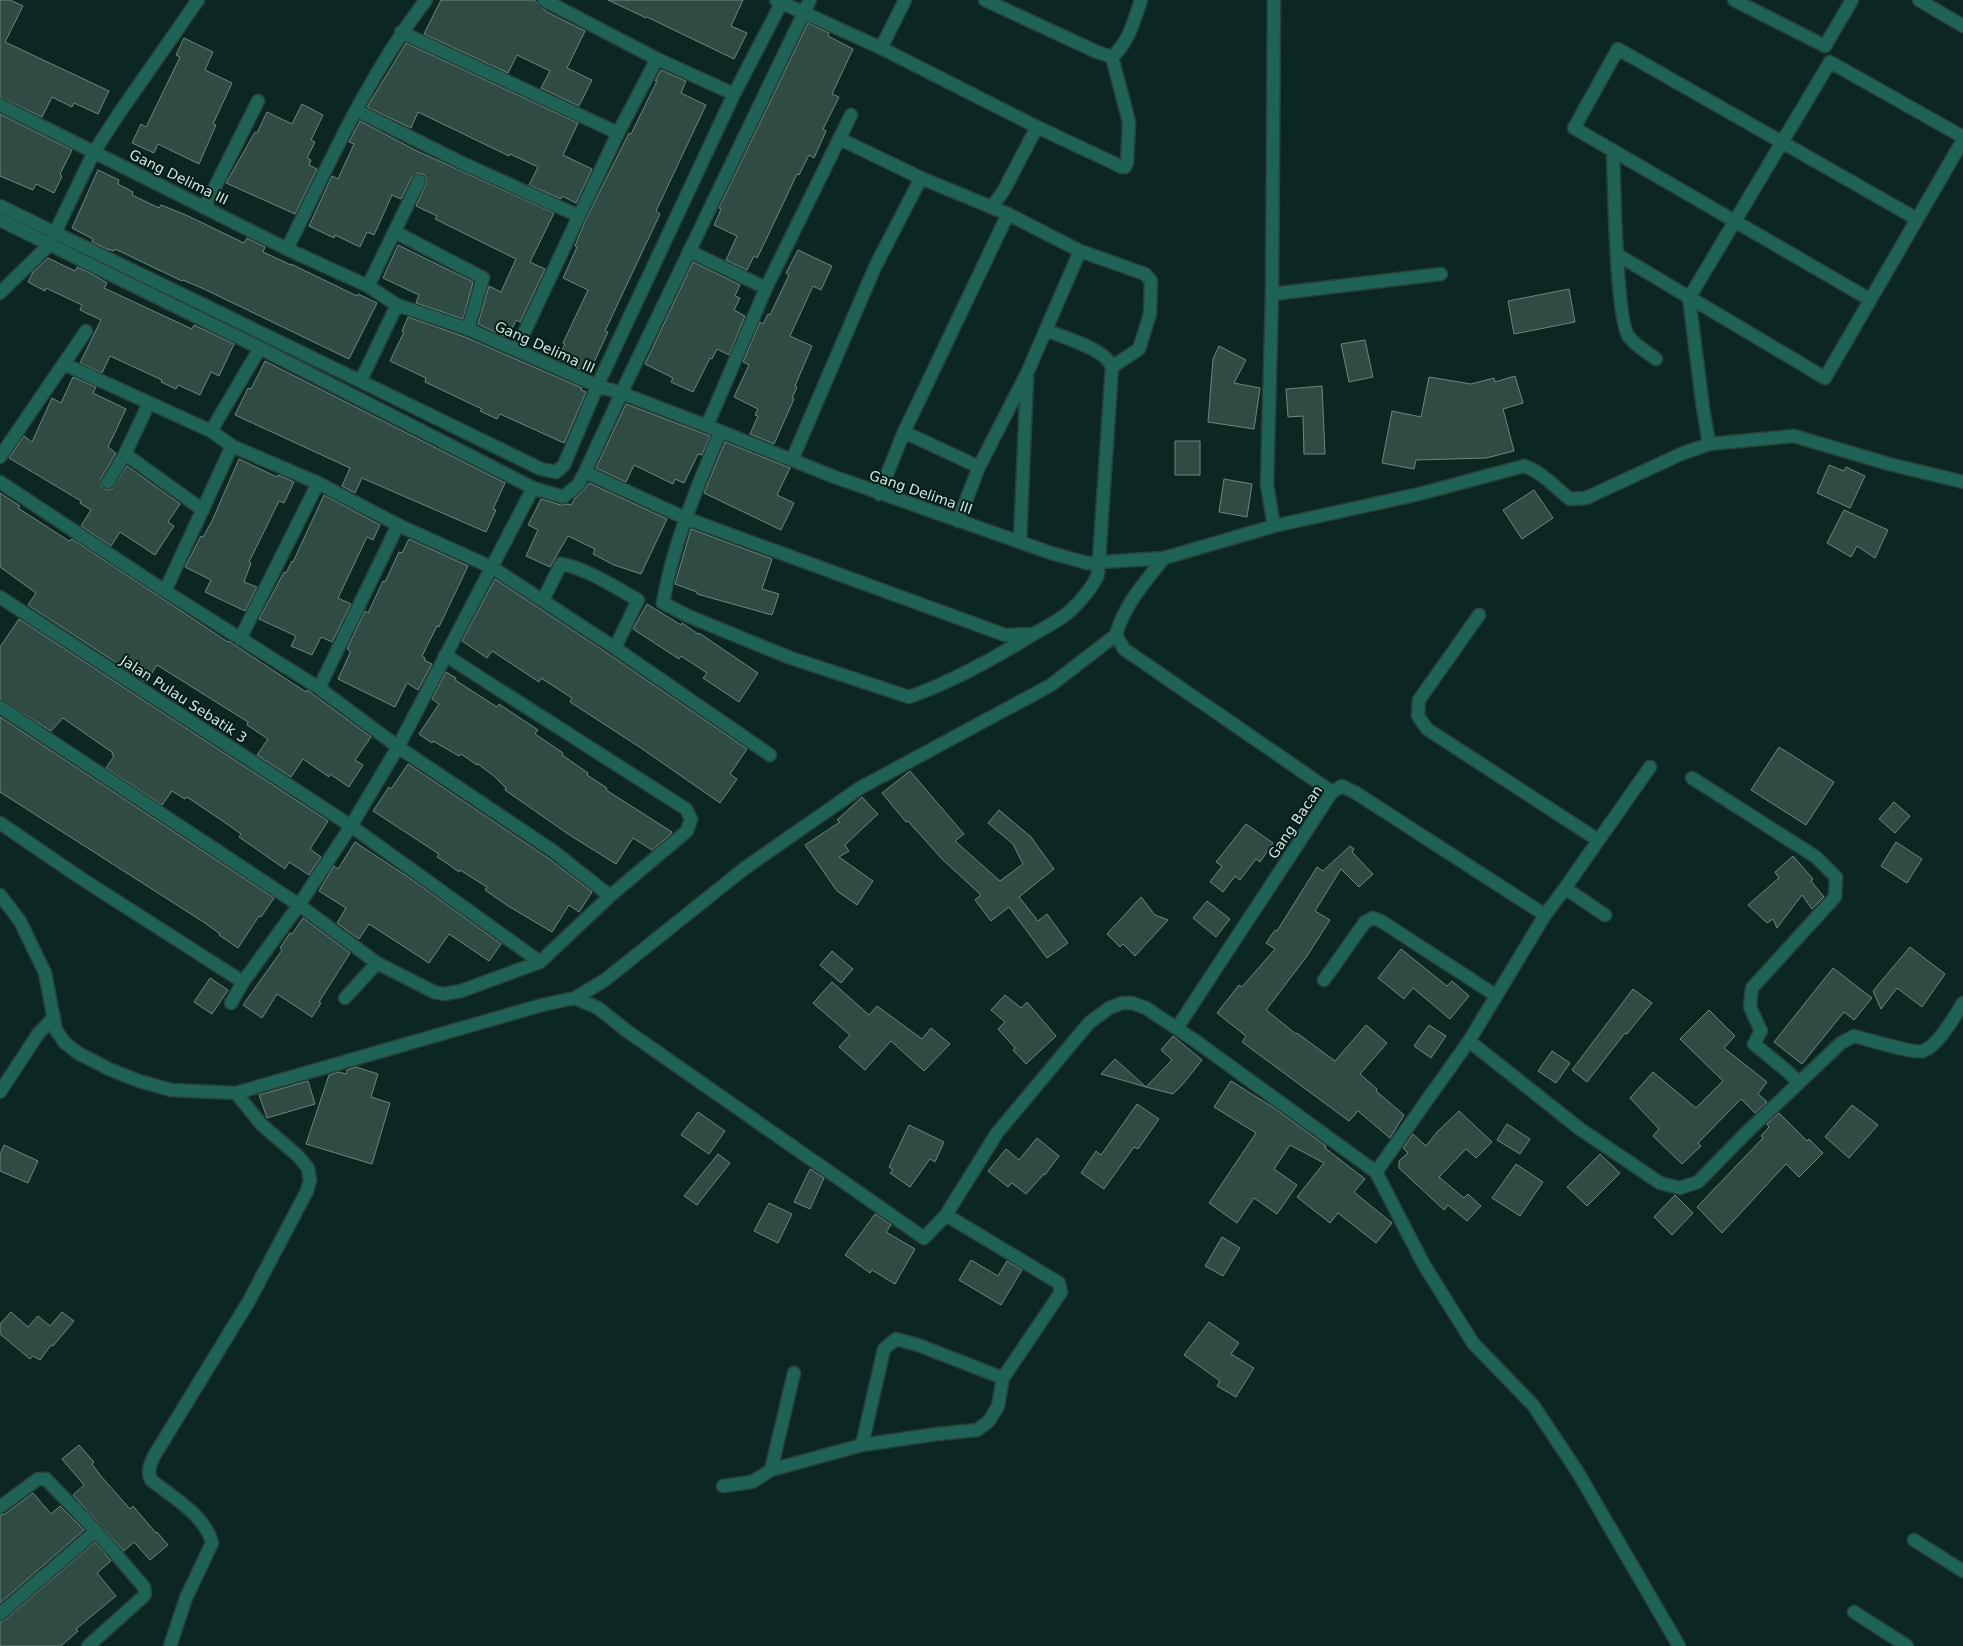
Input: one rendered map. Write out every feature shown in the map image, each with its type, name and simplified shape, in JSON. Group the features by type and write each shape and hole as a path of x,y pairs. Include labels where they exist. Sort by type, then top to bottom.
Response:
{"street":[{"path":"0,293 48,244 94,152 198,0"},
{"path":"287,249 356,110 401,32 426,0"},
{"path":"544,0 656,59 734,94"},
{"path":"0,220 260,348 533,488 563,497 578,485 585,472 810,0"},
{"path":"881,48 905,0"},
{"path":"985,0 1097,52 1112,57"},
{"path":"1112,57 1122,48 1129,36 1141,0"},
{"path":"1274,0 1272,294 1267,485 1274,526"},
{"path":"1734,0 1825,46 1852,0"},
{"path":"1919,0 1963,26"},
{"path":"0,206 361,380 541,470 556,472 564,465 598,386 734,94 780,1 804,14 881,48 1036,127 1125,167 1127,163 1129,122 1112,57"},
{"path":"401,32 618,133"},
{"path":"1869,299 1574,128 1618,49 1917,219"},
{"path":"516,350 618,133 656,59"},
{"path":"1618,255 1689,298 1825,378 1963,138 1830,62 1689,298 1702,408 1709,444"},
{"path":"204,206 258,101"},
{"name":"Gang Delima III","path":"0,105 287,249 368,286 397,305 468,329 598,386 707,426 879,494 1050,553 1087,563 1164,558 1274,526 1419,494 1524,466 1535,469 1543,474 1570,499 1586,498 1681,454 1709,444 1794,436 1889,464 1963,482"},
{"path":"356,110 462,163 579,216"},
{"path":"707,426 766,288 850,115"},
{"path":"992,207 1004,190 1036,127"},
{"path":"840,139 921,178 1008,214 1080,252 1138,270 1145,274 1151,282 1150,314 1139,350 1112,367"},
{"path":"1613,151 1623,322 1628,337 1656,359"},
{"path":"792,460 876,268 921,178"},
{"path":"368,286 419,181"},
{"path":"879,494 904,432 1008,214"},
{"path":"395,232 484,278 468,329"},
{"path":"689,251 766,288"},
{"path":"958,521 979,467 1028,371 1080,252"},
{"path":"1272,294 1441,274"},
{"path":"361,380 397,305"},
{"path":"720,432 685,518 668,572 663,603 688,616 788,658 909,698 993,658 1069,612 1091,589 1098,575 1112,367 1110,362 1100,353 1046,330"},
{"path":"0,457 86,331"},
{"path":"211,431 260,348"},
{"path":"64,364 211,431 232,446 318,483 398,525 493,568 615,648 770,755"},
{"path":"1020,542 1028,371"},
{"path":"108,482 125,454 149,403"},
{"path":"904,432 979,467"},
{"path":"165,592 232,446"},
{"path":"125,454 203,510"},
{"path":"585,472 685,518 1005,635 1035,634"},
{"path":"0,482 165,592 318,688 398,747 552,851 610,896"},
{"path":"240,639 318,483"},
{"path":"231,1003 243,982 299,905 351,826 398,747 445,655 493,568 533,488"},
{"path":"318,688 398,525"},
{"path":"0,895 20,921 45,973 56,1030 64,1043 108,1069 139,1081 171,1090 236,1093 542,1005 575,998 606,980 745,868 860,788 1051,686 1116,634 1120,621 1138,590 1164,558"},
{"path":"542,600 561,564 570,565 583,571 638,600 615,648"},
{"path":"0,612 3,599"},
{"name":"Jalan Pulau Sebatik 3","path":"3,599 351,826 540,962"},
{"path":"1478,615 1419,700 1418,716 1427,729 1598,840"},
{"path":"1116,634 1124,649 1332,792"},
{"path":"0,707 299,905 377,963 420,986 444,994 460,991 540,962 610,896 687,831 691,819 686,809 445,655"},
{"path":"1376,1172 1469,1041 1544,915 1566,888 1650,767"},
{"path":"1692,778 1816,858 1836,877 1835,897 1752,988 1750,1006 1761,1031 1754,1044 1787,1071 1798,1083"},
{"name":"Gang Bacan","path":"1177,1028 1332,792 1342,786 1348,788 1544,915"},
{"path":"0,823 79,877 243,982"},
{"path":"1566,888 1605,915"},
{"path":"1324,980 1365,922 1373,918 1381,921 1495,995"},
{"path":"345,998 377,963"},
{"path":"575,998 598,1008 627,1031 924,1238 946,1215 997,1133 1089,1023 1110,1008 1122,1003 1132,1003 1146,1008 1177,1028 1376,1172 1424,1265 1473,1343 1533,1405 1576,1471 1679,1646"},
{"path":"1469,1041 1580,1128 1660,1182 1680,1188 1698,1182 1746,1133 1841,1043 1854,1036 1911,1052 1923,1051 1932,1046 1963,1003"},
{"path":"0,1092 38,1034 54,1017"},
{"path":"170,1646 186,1598 212,1543 204,1524 151,1480 148,1473 150,1465 250,1301 307,1191 310,1180 308,1168 298,1156 262,1125 236,1093"},
{"path":"723,1486 752,1482 771,1470 862,1444 977,1430 989,1421 998,1406 1003,1378 1061,1292 1059,1282 946,1215"},
{"path":"862,1444 884,1349 896,1339 918,1345 1003,1378"},
{"path":"771,1470 794,1372"},
{"path":"1,1505 38,1479 42,1478 50,1482 96,1531 144,1588 145,1594 88,1646"},
{"path":"0,1614 96,1531"},
{"path":"1914,1540 1963,1571"},
{"path":"1854,1612 1907,1646"}],"building":[{"path":"0,0 10,0 23,6 5,42 109,91 98,114 74,103 72,107 52,97 42,117 0,97"},
{"path":"441,0 534,0 547,12 585,31 567,68 592,80 579,106 541,88 550,71 517,55 508,73 424,34"},
{"path":"608,0 743,0 731,26 747,33 734,59"},
{"path":"808,23 829,33 828,36 853,49 832,94 839,97 823,129 826,131 814,158 809,155 799,175 797,174 757,258 754,256 747,270 726,260 737,236 714,225 721,209 719,208"},
{"path":"184,38 213,52 205,70 232,83 213,124 216,125 199,164 158,144 154,153 132,143 141,124 146,127 180,57 176,55"},
{"path":"406,43 578,123 563,155 592,169 576,203 562,196 561,199 529,185 538,167 510,154 509,156 418,112 411,128 367,107"},
{"path":"661,70 686,81 681,93 706,105 656,211 660,214 605,331 608,332 589,373 557,359 588,290 563,278 577,247 575,246 586,219 629,133 631,134"},
{"path":"302,104 323,115 311,140 315,142 307,158 311,160 309,165 317,169 295,214 226,183 255,132 257,133 267,112 292,124"},
{"path":"0,114 72,150 60,174 62,176 54,193 36,184 33,190 0,176"},
{"path":"360,121 417,151 554,213 530,262 545,269 520,322 516,320 508,338 478,324 489,286 501,292 516,259 435,219 437,216 416,206 426,184 426,177 423,174 418,173 412,177 401,199 392,195 374,235 367,232 360,247 335,235 334,238 309,226 332,176 338,179 354,144 349,142"},
{"path":"98,170 119,180 118,184 133,192 132,195 159,208 161,205 186,215 244,243 247,238 265,247 263,252 357,296 358,294 377,303 349,359 204,289 182,281 115,249 114,251 107,249 92,242 93,239 72,228"},
{"path":"398,245 473,282 463,319 416,303 419,295 383,278"},
{"path":"798,250 832,266 821,290 813,286 790,336 812,346 795,386 797,387 792,398 794,399 774,444 750,434 758,416 755,415 758,409 734,397 749,365 743,362 760,322 763,324 768,314 770,315 789,275 786,273"},
{"path":"48,258 75,271 77,267 94,275 107,283 104,288 179,323 192,329 194,325 234,344 219,376 211,372 200,395 178,385 176,389 161,382 162,380 110,356 102,373 80,363 101,320 80,310 82,305 46,288 45,291 28,282 33,272"},
{"path":"693,262 740,285 735,296 740,298 734,310 745,316 729,355 717,349 712,359 710,358 693,392 671,382 673,378 645,364"},
{"path":"1569,289 1575,322 1514,334 1508,301"},
{"path":"408,317 465,337 582,388 581,390 586,392 564,443 500,414 497,419 480,411 482,409 425,382 426,378 390,361 404,332 402,331"},
{"path":"1365,340 1373,377 1349,382 1341,344"},
{"path":"1219,346 1246,360 1234,383 1260,388 1254,429 1208,422 1213,359"},
{"path":"265,361 505,483 493,509 496,510 486,532 362,478 355,493 342,486 350,468 235,415 248,388 251,389"},
{"path":"1515,376 1523,403 1503,409 1514,451 1486,458 1416,460 1414,469 1382,463 1392,411 1421,417 1429,377 1471,384 1494,378 1495,382"},
{"path":"73,377 96,387 93,393 126,409 108,447 116,453 101,478 101,486 107,490 112,489 127,466 180,504 168,522 174,526 155,555 120,532 111,546 81,526 91,510 80,503 81,501 9,458 24,436 32,442 52,398 61,403"},
{"path":"1322,386 1325,454 1304,454 1303,416 1288,417 1286,389"},
{"path":"626,404 710,436 702,455 698,454 684,483 675,479 673,484 634,465 626,482 596,468"},
{"path":"1175,441 1200,441 1200,475 1175,475"},
{"path":"725,442 790,468 777,495 794,503 781,530 704,493"},
{"path":"239,459 277,477 278,475 294,482 284,503 279,501 249,562 251,563 244,582 257,587 245,611 205,592 211,580 185,567 201,536 203,537 212,521"},
{"path":"1829,465 1844,471 1846,467 1865,476 1850,508 1817,493"},
{"path":"1224,479 1252,484 1247,517 1219,512"},
{"path":"589,483 667,519 641,574 614,565 593,554 595,549 568,536 550,567 526,556 538,530 528,525 541,499 561,505 571,505"},
{"path":"1534,490 1553,518 1522,539 1503,510"},
{"path":"0,493 20,506 18,508 69,541 72,539 228,642 306,692 307,690 371,737 355,760 363,765 349,787 330,774 329,777 303,759 291,777 257,755 268,739 247,725 248,722 157,665 146,682 28,605 36,593 0,567"},
{"path":"324,495 380,525 373,540 367,537 338,598 351,604 332,642 321,637 312,655 291,646 296,636 259,619 284,572 286,573 293,562"},
{"path":"1844,510 1888,530 1875,558 1857,546 1851,557 1827,543"},
{"path":"691,529 772,559 762,589 779,594 772,615 697,594 697,592 675,584"},
{"path":"409,539 468,566 439,627 437,626 422,656 425,658 424,660 432,664 418,690 407,683 395,707 338,679 350,653 347,649 365,611 368,613 399,552 402,553"},
{"path":"495,579 747,749 730,774 737,779 720,803 570,702 572,698 541,678 539,682 492,651 487,658 462,641"},
{"path":"647,604 681,625 682,623 699,633 758,673 739,702 703,678 707,673 681,656 679,659 633,629"},
{"path":"19,619 328,821 310,849 321,857 309,875 289,862 285,869 239,837 241,834 187,797 185,799 172,791 162,805 106,768 114,756 112,755 113,753 63,718 51,731 0,699 0,647"},
{"path":"446,672 456,678 455,680 497,707 499,704 538,730 535,734 563,753 562,755 588,773 587,775 607,788 606,790 672,832 652,850 633,838 616,864 568,834 505,790 506,788 494,776 478,764 461,754 459,756 433,741 432,743 419,734 439,704 432,699"},
{"path":"0,717 274,898 261,917 259,916 238,948 205,923 0,792"},
{"path":"1779,747 1834,782 1806,825 1751,790"},
{"path":"408,764 548,858 592,892 579,912 569,905 552,932 508,906 485,890 487,887 460,870 459,872 437,857 439,854 373,811 389,787 391,789"},
{"path":"910,771 964,834 955,841 1000,881 1023,864 1013,844 988,823 999,810 1031,837 1054,869 1019,897 1038,921 1047,914 1068,943 1047,958 1009,907 991,921 975,900 981,895 942,859 908,821 906,822 882,793"},
{"path":"862,797 878,814 845,845 849,851 839,857 873,881 857,905 837,891 805,845 840,822 837,820"},
{"path":"1894,802 1910,816 1895,833 1879,819"},
{"path":"1246,824 1273,843 1260,862 1256,859 1240,880 1235,876 1223,892 1210,882 1222,866 1216,862"},
{"path":"355,842 411,879 501,944 489,961 449,934 429,963 369,924 359,939 337,923 346,908 319,891 334,866 338,869"},
{"path":"1896,842 1922,859 1907,883 1881,866"},
{"path":"1350,846 1354,849 1352,852 1373,874 1359,887 1341,869 1315,911 1330,920 1307,956 1266,1010 1335,1061 1366,1025 1387,1043 1360,1074 1377,1089 1376,1091 1404,1115 1390,1138 1358,1111 1349,1121 1242,1042 1246,1036 1217,1013 1239,985 1242,987 1275,949 1266,943 1275,930 1277,931 1317,867 1323,871"},
{"path":"1793,856 1813,879 1811,881 1824,897 1812,909 1802,895 1777,928 1773,919 1767,923 1748,905 1779,878 1775,872"},
{"path":"1141,897 1155,915 1168,920 1135,956 1123,944 1120,947 1107,934"},
{"path":"1207,901 1230,919 1216,937 1193,918"},
{"path":"303,918 350,953 319,1002 321,1003 312,1017 277,994 262,1018 243,1005 282,950 280,948 290,933 292,934"},
{"path":"1910,947 1945,974 1922,1007 1897,988 1881,1009 1873,991"},
{"path":"1401,949 1447,986 1452,981 1469,996 1450,1019 1413,988 1404,999 1378,978"},
{"path":"832,951 853,969 841,983 820,965"},
{"path":"1833,968 1872,998 1854,1020 1844,1012 1802,1064 1774,1042"},
{"path":"210,978 228,990 212,1014 194,1002"},
{"path":"832,982 869,1015 877,1006 922,1039 931,1028 950,1044 924,1071 891,1041 865,1070 839,1047 850,1035 813,1003"},
{"path":"1633,989 1652,1003 1627,1034 1625,1033 1587,1082 1572,1070"},
{"path":"1005,995 1021,1008 1027,1002 1056,1036 1026,1064 998,1029 1005,1022 991,1010"},
{"path":"1709,1010 1735,1036 1724,1048 1767,1082 1758,1094 1767,1102 1755,1113 1741,1099 1698,1143 1701,1146 1682,1164 1653,1136 1659,1129 1630,1098 1653,1072 1696,1108 1723,1081 1680,1039"},
{"path":"1429,1025 1446,1036 1431,1058 1414,1046"},
{"path":"1173,1036 1202,1060 1173,1094 1146,1087 1172,1060 1161,1050"},
{"path":"1552,1051 1570,1063 1556,1083 1538,1071"},
{"path":"1115,1059 1146,1087 1101,1074"},
{"path":"356,1067 378,1074 371,1097 390,1103 372,1164 306,1144 329,1075 339,1072 346,1074 347,1070"},
{"path":"308,1081 315,1104 267,1118 259,1095"},
{"path":"1231,1081 1274,1108 1326,1146 1325,1148 1365,1179 1354,1192 1392,1223 1376,1243 1338,1213 1330,1223 1297,1197 1324,1163 1290,1145 1274,1169 1297,1185 1277,1214 1254,1198 1237,1223 1209,1203 1256,1133 1214,1107"},
{"path":"1137,1104 1159,1119 1138,1149 1134,1147 1104,1189 1081,1173 1096,1151 1101,1155"},
{"path":"1852,1105 1878,1125 1849,1158 1825,1137"},
{"path":"1459,1111 1492,1142 1476,1158 1466,1149 1439,1177 1464,1198 1468,1194 1481,1206 1467,1221 1448,1205 1444,1210 1399,1168 1399,1161 1408,1153 1403,1148 1413,1134 1426,1146 1438,1131"},
{"path":"698,1112 725,1131 709,1154 681,1135"},
{"path":"1779,1113 1807,1141 1809,1139 1823,1153 1799,1177 1786,1164 1722,1233 1697,1207 1763,1138 1761,1136 1769,1127 1767,1124"},
{"path":"1507,1124 1530,1139 1520,1154 1497,1140"},
{"path":"909,1125 944,1142 935,1162 930,1159 910,1187 890,1173 893,1170 889,1167"},
{"path":"1037,1138 1059,1156 1045,1175 1026,1194 1012,1183 1008,1187 988,1171 1006,1149 1019,1160"},
{"path":"4,1145 38,1161 28,1183 0,1171 0,1154"},
{"path":"718,1154 730,1163 697,1205 684,1196"},
{"path":"1600,1154 1620,1173 1587,1206 1567,1187"},
{"path":"1516,1164 1543,1182 1520,1216 1492,1198"},
{"path":"810,1169 824,1178 810,1209 794,1202"},
{"path":"1675,1195 1693,1213 1672,1235 1654,1217"},
{"path":"769,1203 792,1214 778,1243 754,1231"},
{"path":"875,1214 891,1225 886,1232 915,1249 895,1284 872,1270 870,1273 845,1255"},
{"path":"1222,1237 1240,1248 1223,1276 1205,1266"},
{"path":"971,1260 998,1276 1007,1261 1022,1270 1001,1305 959,1280"},
{"path":"11,1312 28,1327 38,1316 50,1326 62,1312 74,1321 53,1346 51,1345 40,1360 33,1356 30,1359 0,1334 0,1324"},
{"path":"1209,1322 1239,1343 1231,1354 1254,1368 1236,1397 1217,1386 1220,1381 1184,1355"},
{"path":"79,1445 94,1462 92,1464 100,1475 130,1509 133,1506 168,1545 150,1560 134,1542 124,1551 73,1495 84,1485 62,1459"},
{"path":"33,1493 51,1514 60,1506 84,1530 0,1603 0,1515 5,1514"},
{"path":"95,1542 111,1561 97,1573 116,1596 76,1629 78,1631 61,1646 0,1646 0,1622 5,1620"}]}
